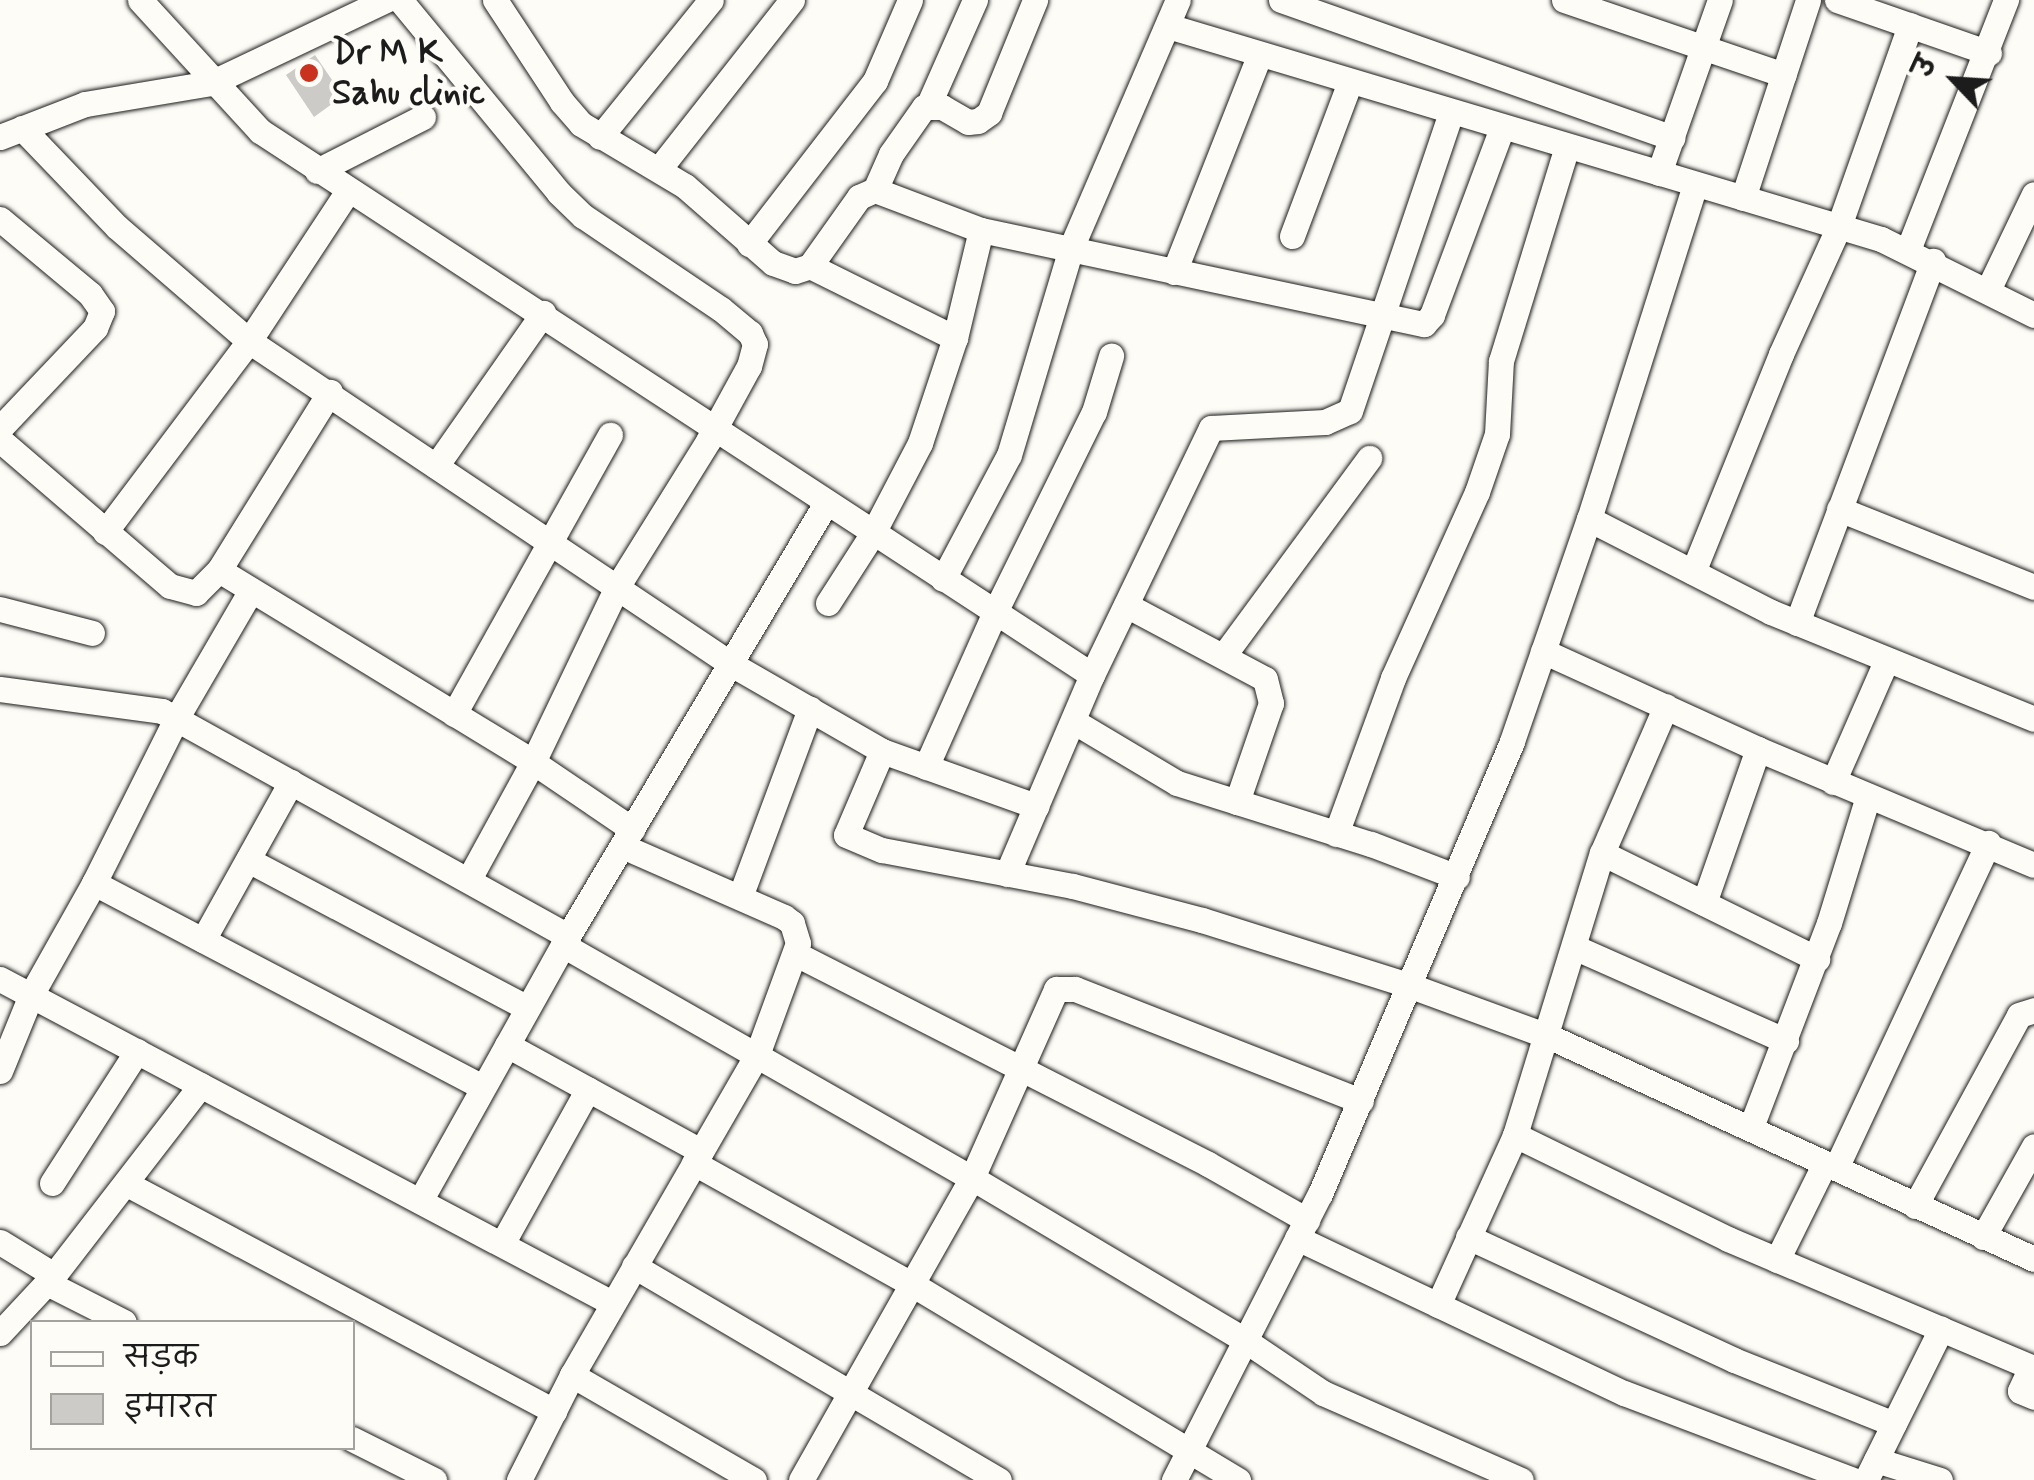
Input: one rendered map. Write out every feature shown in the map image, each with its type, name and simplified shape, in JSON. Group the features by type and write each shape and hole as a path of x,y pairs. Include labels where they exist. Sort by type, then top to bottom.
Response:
{"street":[{"path":"140,0 170,28 212,82 260,131 1092,675"},
{"path":"386,0 212,82 85,104 7,132 249,340 547,544 731,664 882,751 1036,806"},
{"path":"400,0 560,193 583,216 750,333 754,354 714,430 616,589 533,762 469,879"},
{"path":"496,0 562,102 600,138 659,169 785,270 810,266 955,338"},
{"path":"600,138 712,0"},
{"path":"659,169 792,0"},
{"path":"749,244 874,81 910,0"},
{"path":"928,106 975,0"},
{"path":"810,266 859,198 875,190 891,154 919,110 942,107 968,122 983,119 1035,0"},
{"path":"943,578 1009,455 1072,248 1178,0"},
{"path":"1281,0 1672,138"},
{"path":"1564,0 1784,74"},
{"path":"1660,173 1720,0"},
{"path":"1743,198 1808,0"},
{"path":"1837,0 1885,8 1910,25 1989,53"},
{"path":"1908,250 1989,53 2006,0"},
{"path":"1694,572 1781,354 1839,226 1910,25"},
{"path":"1168,26 1839,226 1933,261 2034,315"},
{"path":"1174,272 1260,54"},
{"path":"1292,236 1350,82"},
{"path":"1007,874 1092,675 1211,428 1325,422 1350,412 1386,316 1451,112"},
{"path":"318,171 423,117"},
{"path":"875,190 981,230 1420,325 1432,315 1502,128"},
{"path":"1336,834 1393,678 1487,463 1496,434 1501,361 1567,146"},
{"path":"1174,1480 1302,1229 1457,877 1589,518 1694,184"},
{"path":"105,532 249,340 348,191"},
{"path":"1988,290 2034,194"},
{"path":"0,219 90,294 102,311 95,328 0,428"},
{"path":"828,603 873,533 920,443 955,338 981,230"},
{"path":"1797,623 1933,261"},
{"path":"436,466 543,313"},
{"path":"926,767 995,612 1094,412 1111,356"},
{"path":"0,440 177,591 204,590 330,392"},
{"path":"454,714 610,435"},
{"path":"1224,654 1370,458"},
{"path":"420,1200 565,940 826,503"},
{"path":"1839,509 2034,586"},
{"path":"1589,518 1797,623 2034,719"},
{"path":"219,570 533,762 627,837 792,922 797,932 796,954 756,1055 572,1375 519,1480"},
{"path":"0,1071 31,995 94,883 176,718 251,590"},
{"path":"1126,604 1257,671 1270,690 1271,704 1237,802"},
{"path":"0,609 92,633"},
{"path":"1543,651 1758,750 2034,864"},
{"path":"1832,782 1886,661"},
{"path":"0,688 162,711 176,718 469,879 756,1055 1246,1340 1323,1393 1520,1480"},
{"path":"1438,1305 1515,1135 1602,852 1666,706"},
{"path":"740,898 810,709"},
{"path":"1073,720 1176,783 1457,877"},
{"path":"1704,903 1758,750"},
{"path":"882,751 846,835 882,850 1007,874 1202,920 1411,986 1548,1036 2034,1259"},
{"path":"203,940 291,782"},
{"path":"1751,1127 1816,959 1868,796"},
{"path":"1777,1260 1831,1165 1988,843"},
{"path":"1602,852 1816,959"},
{"path":"248,860 527,1008"},
{"path":"94,883 483,1087"},
{"path":"1574,947 1786,1041"},
{"path":"796,954 1018,1069 1438,1305 1624,1394 1854,1480"},
{"path":"0,979 612,1304"},
{"path":"801,1480 915,1286 972,1178 1052,994 1066,987 1360,1101"},
{"path":"1914,1206 2019,1015 2034,1010"},
{"path":"507,1045 588,1089 1238,1480"},
{"path":"52,1183 137,1051"},
{"path":"0,1333 51,1279 201,1085"},
{"path":"502,1244 588,1089"},
{"path":"1515,1135 1777,1260 2031,1367 2020,1391 2034,1397"},
{"path":"1983,1237 2034,1146"},
{"path":"127,1184 554,1411"},
{"path":"1468,1237 1734,1360 1894,1424"},
{"path":"0,1242 51,1279 121,1320"},
{"path":"634,1266 999,1480"},
{"path":"1940,1480 1871,1470 1941,1329"},
{"path":"572,1375 754,1480"},
{"path":"355,1440 434,1480"}],"building":[{"path":"315,55 343,96 314,117 286,75"}],"place":[{"name":"Dr M K Sahu clinic","path":"309,73"}]}
